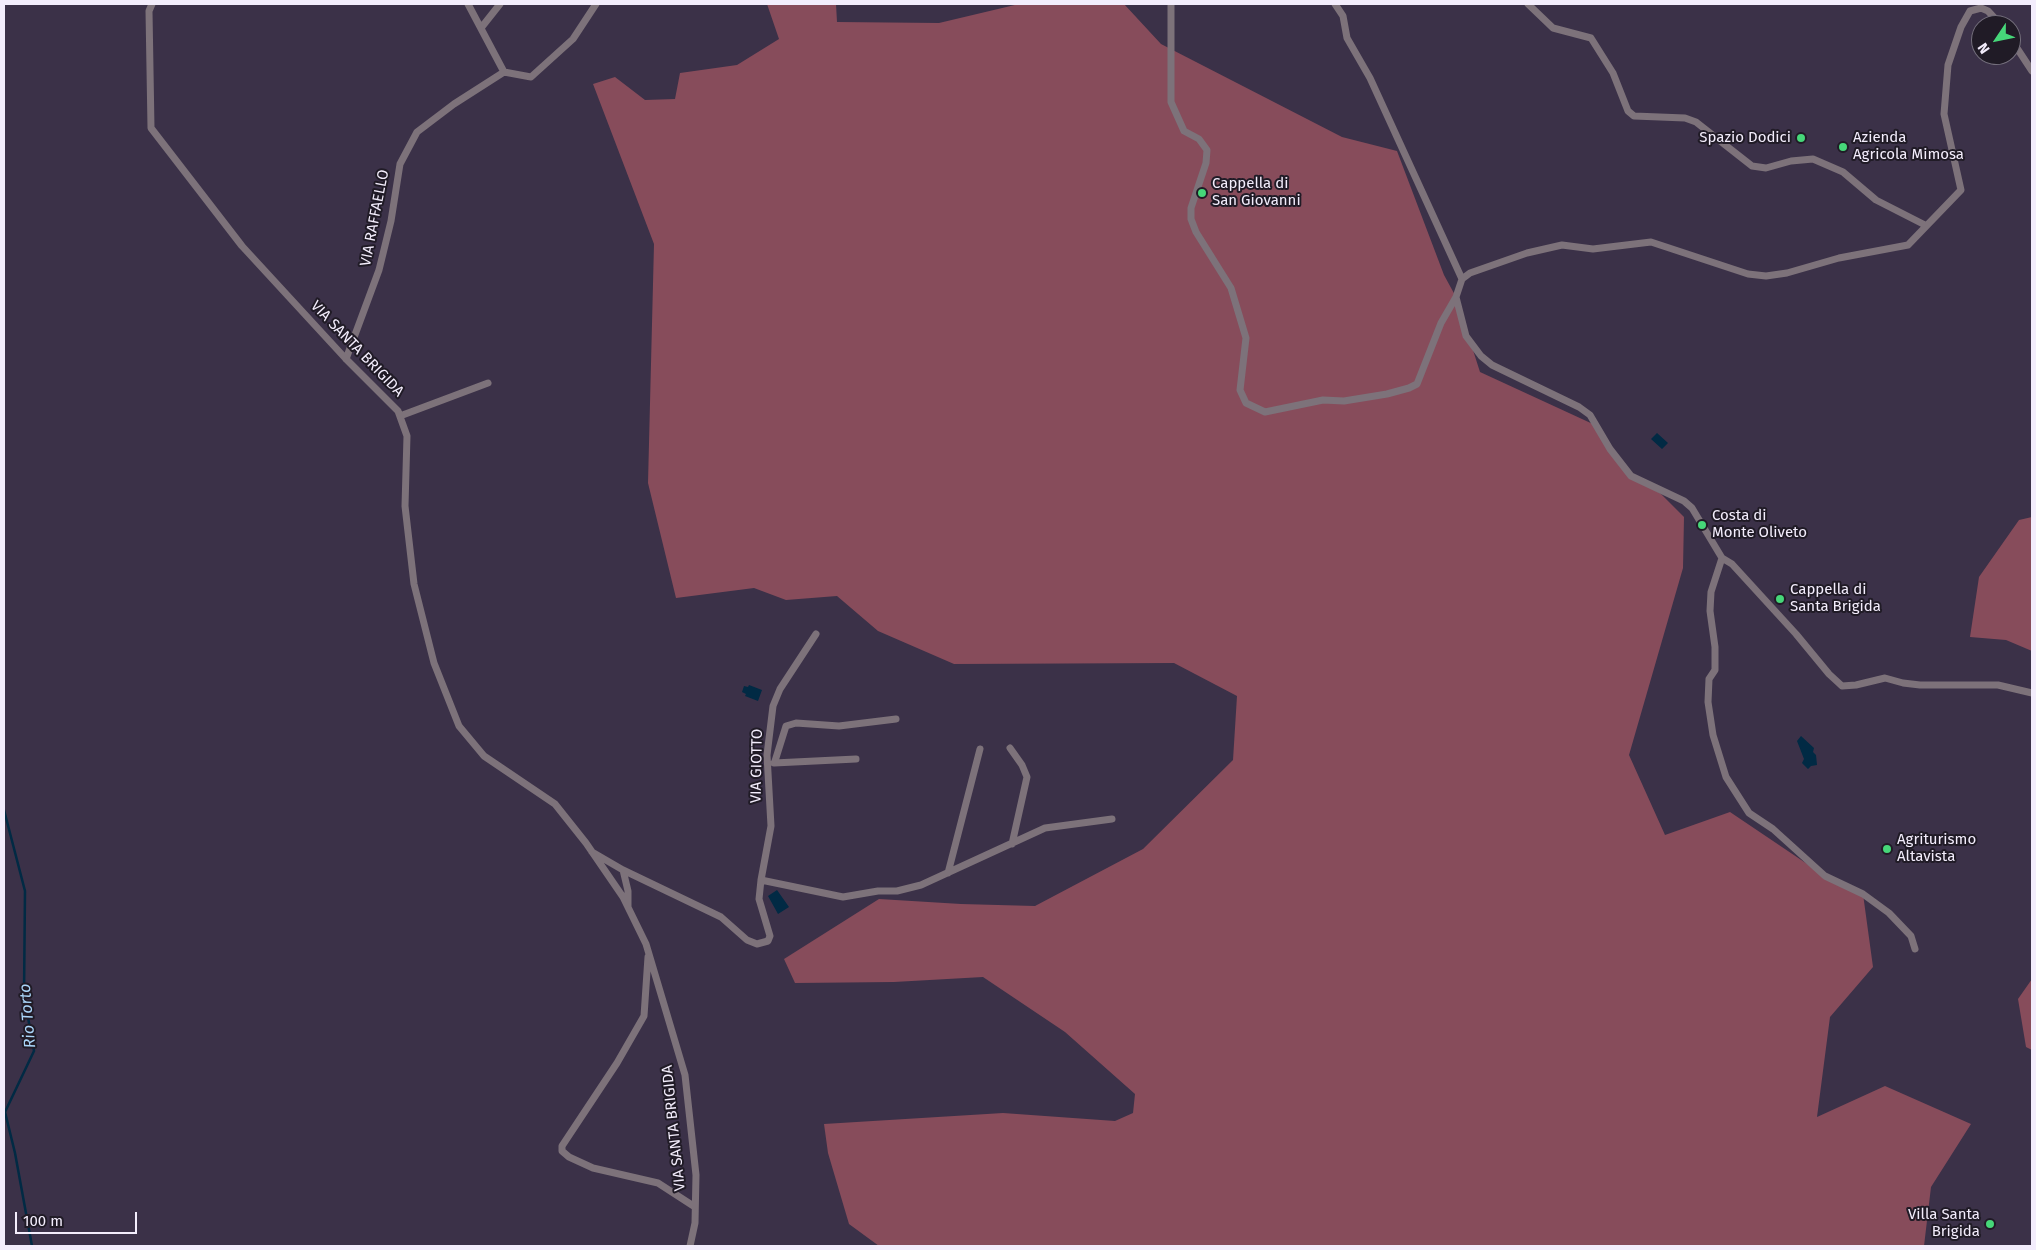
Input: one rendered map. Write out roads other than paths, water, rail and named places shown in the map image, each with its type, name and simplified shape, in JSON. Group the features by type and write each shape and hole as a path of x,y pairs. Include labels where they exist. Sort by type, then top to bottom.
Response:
{"street":[{"name":"VIA SANTA BRIGIDA","path":"152,4 149,11 151,128 242,246 400,416 407,436 405,506 414,584 434,663 459,726 484,756 555,804 592,852 628,910 648,952 684,1075 696,1175 695,1207"},
{"path":"468,4 504,72 531,77 572,39 596,4"},
{"path":"481,28 500,4"},
{"path":"1171,4 1171,102 1184,131 1199,139 1207,150 1206,163 1191,208 1191,219 1196,232 1231,288 1246,338 1240,390 1246,402 1266,412 1323,400 1344,401 1387,394 1416,384 1441,323 1456,297 1462,279 1470,273 1527,253 1562,245 1593,249 1651,242 1748,274 1766,276 1787,273 1839,258 1908,245 1961,190 1944,114 1948,65 1961,26 1970,11 1981,8 1992,15"},
{"path":"1335,4 1344,16 1347,38 1370,78 1462,279"},
{"path":"1528,4 1553,28 1591,38 1613,73 1628,111 1634,116 1685,118 1696,122 1752,166 1766,168 1791,161 1813,159 1843,172 1876,200 1925,226"},
{"path":"2021,54 2032,71"},
{"name":"VIA RAFFAELLO","path":"346,359 379,270 391,221 400,164 417,132 454,104 504,72"},
{"path":"1456,297 1466,336 1481,356 1492,365 1579,407 1590,415 1610,449 1631,476 1684,501 1692,508 1722,558 1732,564 1796,634 1829,674 1842,686 1856,686 1885,678 1903,683 1998,685 2032,693"},
{"path":"400,416 488,383"},
{"path":"1722,558 1711,592 1710,612 1715,646 1715,670 1709,679 1708,702 1713,734 1726,777 1749,813 1773,829 1825,876 1862,894 1888,912 1911,936 1915,948"},
{"name":"VIA GIOTTO","path":"623,870 721,917 747,940 757,944 768,941 770,936 759,899 770,826 768,768 773,706 780,689 816,634"},
{"path":"768,768 776,761 786,726 796,723 839,726 896,719"},
{"path":"1010,748 1022,765 1027,777 1012,844"},
{"path":"948,872 980,750"},
{"path":"776,761 856,759"},
{"path":"761,880 843,897 921,886 1045,828 1112,819"},
{"path":"592,852 623,870 628,891 628,910"},
{"name":"VIA SANTA BRIGIDA","path":"648,952 644,1016 617,1063 562,1146 562,1151 569,1157 593,1168 658,1183 695,1207"},
{"path":"690,1246 695,1223 695,1207"}],"water":[{"path":"1657,433 1668,443 1662,449 1651,439"},
{"path":"749,685 762,690 758,701 745,696 746,694 742,692 744,686 748,687"},
{"path":"1801,736 1814,748 1813,752 1816,755 1817,765 1811,766 1808,769 1802,763 1804,759 1797,741"},
{"path":"777,890 789,907 778,914 768,896"}],"waterway":[{"name":"Rio Torto","path":"4,810 25,891 24,995 34,1051 5,1112 15,1153 32,1246"}],"place":[{"name":"Spazio Dodici","path":"1801,138"},
{"name":"Azienda Agricola Mimosa","path":"1843,147"},
{"name":"Cappella di San Giovanni","path":"1202,193"},
{"name":"Costa di Monte Oliveto","path":"1702,525"},
{"name":"Cappella di Santa Brigida","path":"1780,599"},
{"name":"Agriturismo Altavista","path":"1887,849"},
{"name":"Villa Santa Brigida","path":"1990,1224"}]}
